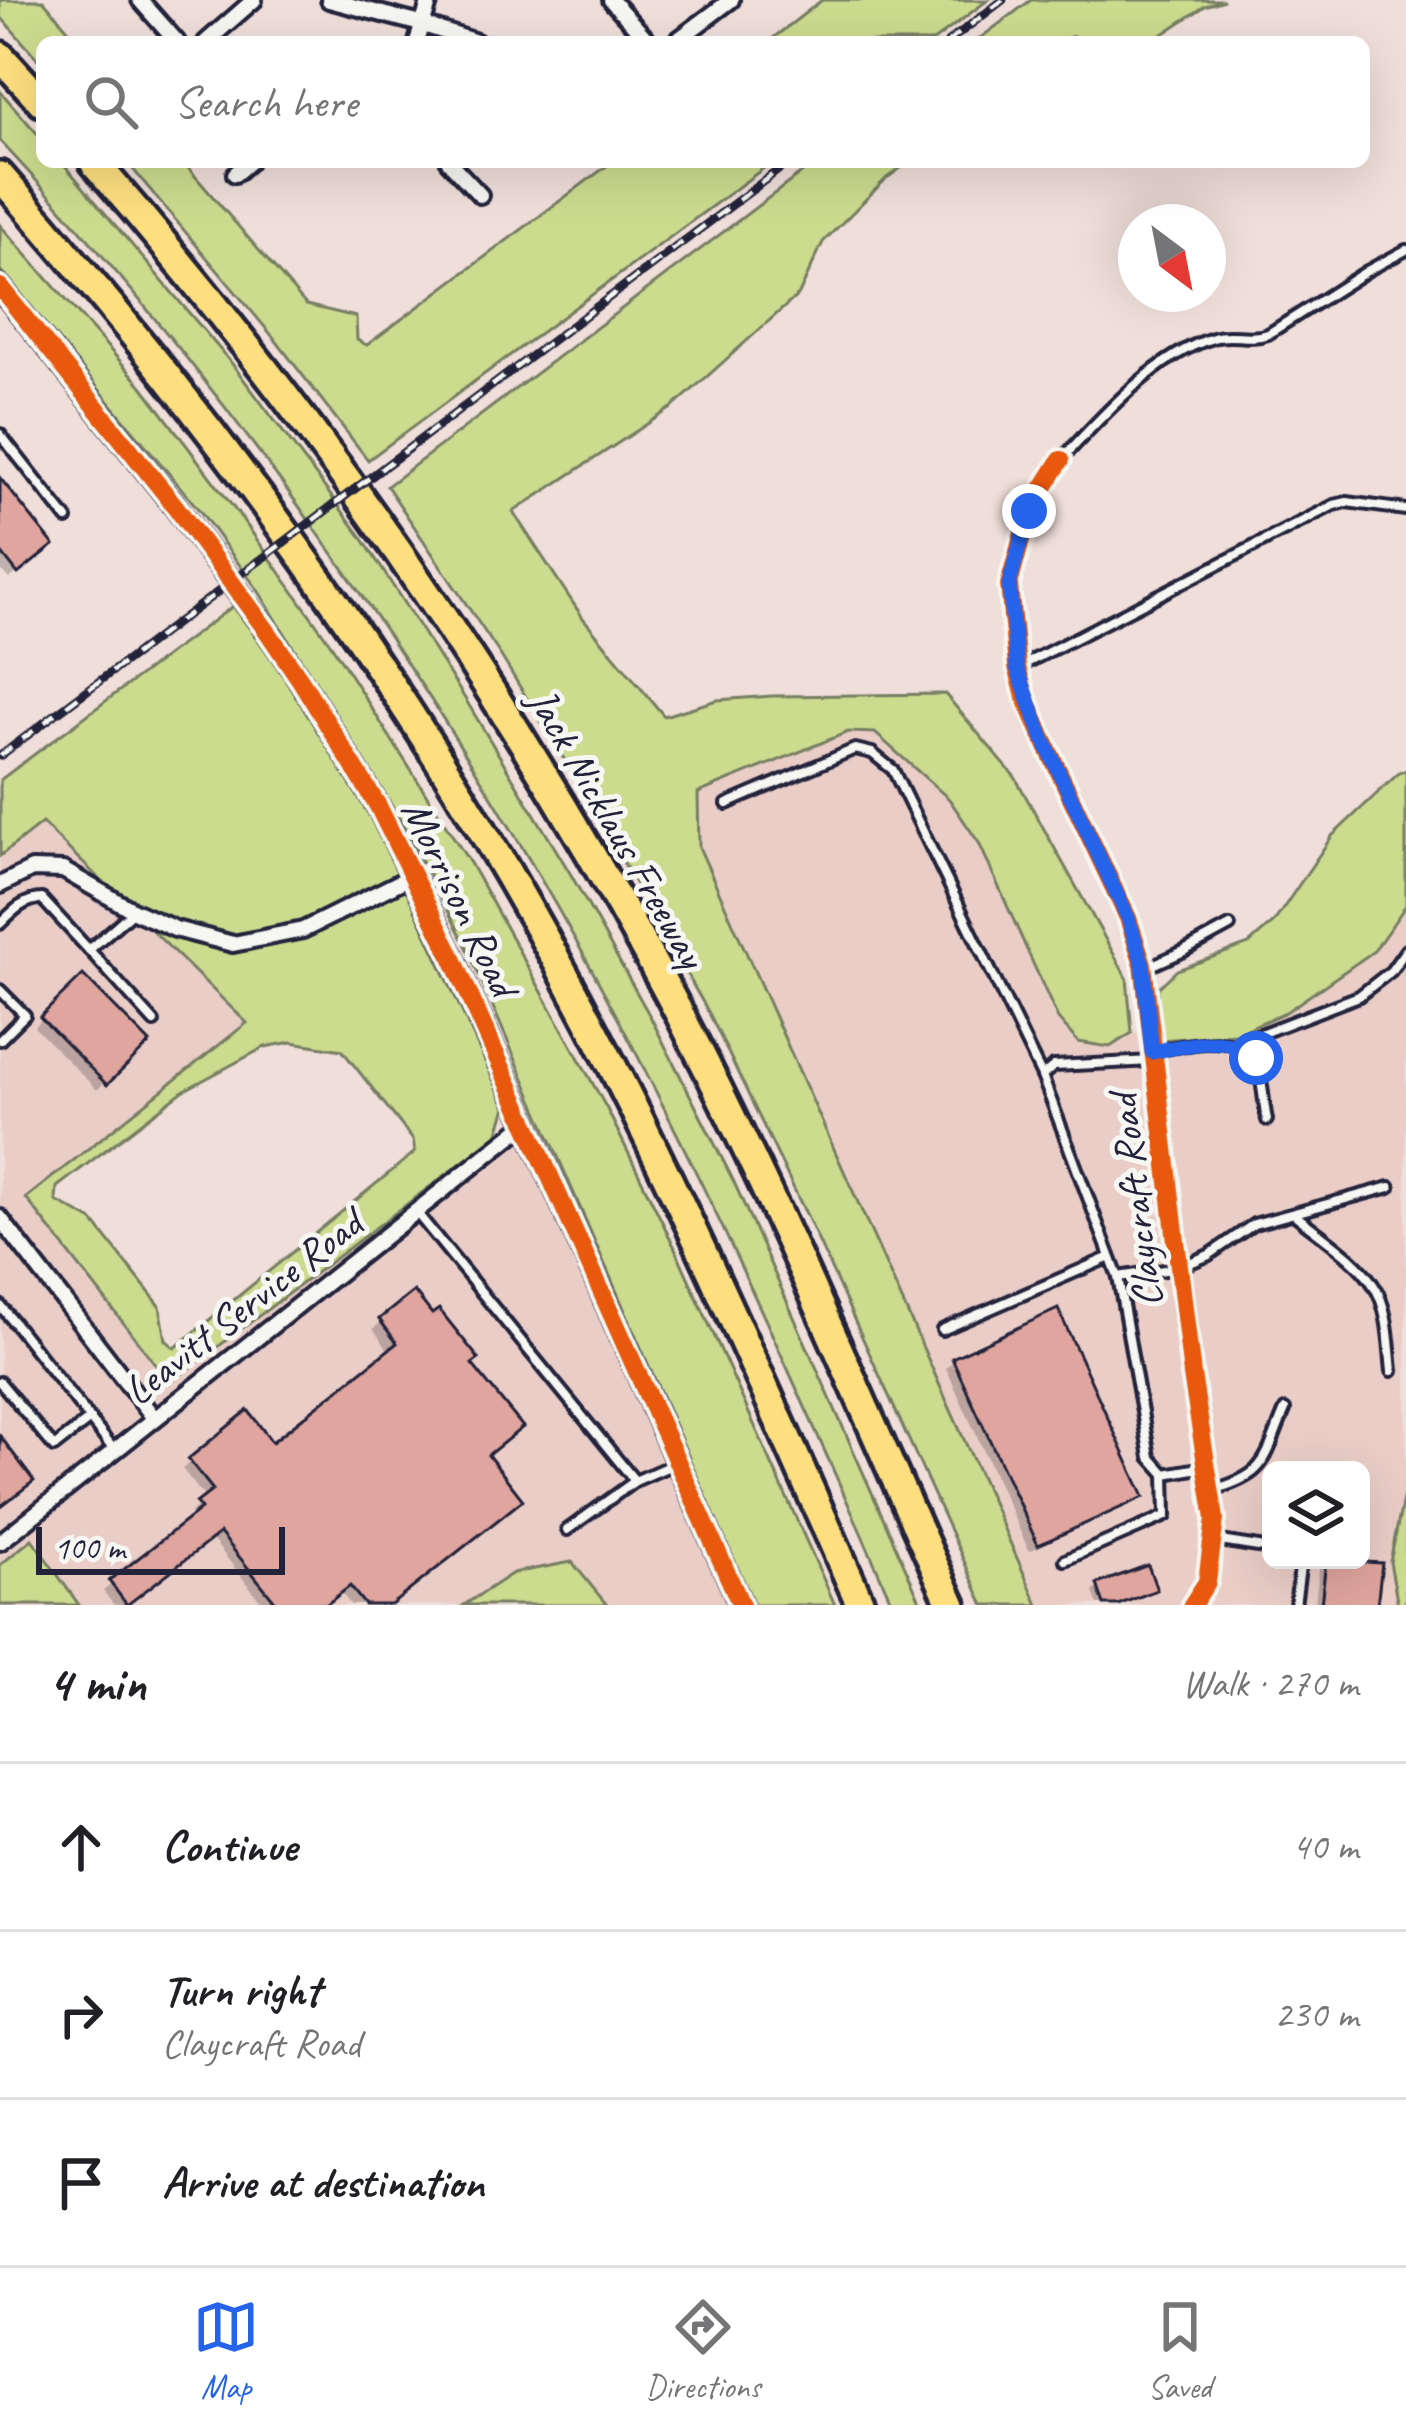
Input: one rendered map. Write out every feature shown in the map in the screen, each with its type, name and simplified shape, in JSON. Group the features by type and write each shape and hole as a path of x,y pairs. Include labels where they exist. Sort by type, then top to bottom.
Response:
{"highway":[{"path":"0,56 36,95"},
{"name":"Jack Nicklaus Freeway","path":"99,168 255,356 342,472 436,606 540,770 653,965 737,1130 952,1605"},
{"path":"0,176 188,402 274,517 365,647 483,832 562,969 692,1225 861,1605"},
{"path":"0,196 45,228"}],"street":[{"path":"140,0 172,36"},
{"path":"213,36 254,0"},
{"path":"328,0 458,36"},
{"path":"418,36 430,0"},
{"path":"611,0 644,36"},
{"path":"683,36 731,0"},
{"path":"235,174 242,168"},
{"path":"455,168 480,195"},
{"name":"Morrison Road","path":"4,301 161,488 267,631 369,790 414,874 741,1605"},
{"name":"Claycraft Road","path":"1061,460 1029,511 1009,585 1017,668 1042,736 1128,918 1143,969 1178,1268 1215,1519 1207,1582 1192,1605"},
{"path":"0,885 32,869 63,870 175,929 232,944 303,930 414,874"},
{"name":"Leavitt Service Road","path":"0,1541 526,1124"},
{"path":"0,1218 154,1418"}],"lane":[{"path":"1061,460 1118,401 1192,346 1224,335 1257,338 1268,334 1406,250"},
{"path":"0,434 68,519"},
{"path":"1017,668 1334,505 1347,502 1406,510"},
{"path":"727,804 856,749 872,754 892,770 1042,1076 1118,1277 1150,1457 1165,1474 1166,1516 1065,1560"},
{"path":"0,924 18,907 42,899 154,1022"},
{"path":"89,950 134,911"},
{"path":"1143,969 1230,926"},
{"path":"1234,1043 1359,996 1391,971 1406,950"},
{"path":"0,990 25,1016 0,1040"},
{"path":"1042,1076 1054,1066 1153,1056 1209,1042 1234,1043 1256,1058 1267,1120"},
{"path":"1118,1277 1178,1268 1209,1255 1254,1224 1390,1187"},
{"path":"416,1211 634,1481"},
{"path":"1293,1213 1375,1287 1392,1372"},
{"path":"942,1330 1110,1257"},
{"path":"0,1305 4,1319 114,1450"},
{"path":"0,1382 54,1447 90,1419"},
{"path":"1210,1490 1239,1483 1258,1469 1286,1410"},
{"path":"567,1530 634,1481 678,1463"},
{"path":"1165,1474 1206,1466"},
{"path":"1212,1540 1262,1548"},
{"path":"1295,1605 1300,1569"}],"shaded area":[{"path":"848,732 875,733 949,799 979,843 1058,1019 1079,1043 1109,1047 1132,1033 1161,1040 1235,1034 1286,1012 1374,951 1406,905 1406,1484 1390,1562 1398,1605 1038,1605 699,847 698,792"},
{"path":"42,823 248,1023 27,1198 171,1382 536,1107 753,1605 607,1605 572,1562 513,1573 464,1605 79,1605 32,1540 0,1565 0,856"}],"green space":[{"path":"0,0 43,0 74,36 36,36 36,57 0,16"},
{"path":"822,0 988,0 940,36 776,36"},
{"path":"1031,0 1224,0 1205,6 1160,36 983,36"},
{"path":"0,91 36,132 36,168 67,168 233,365 361,536 464,697 652,1020 733,1180 922,1605 893,1605 768,1325 635,1050 536,871 418,679 219,399 0,141"},
{"path":"132,168 188,168 306,305 356,317 357,340 367,345 604,168 764,168 368,460"},
{"path":"808,168 901,168 823,242 799,294 673,407 513,512 583,618 664,716 717,700 945,694 1015,777 1127,978 1132,1033 1110,1047 1078,1042 1058,1019 979,843 949,799 875,733 848,732 698,793 699,847 1038,1605 984,1605 710,1015 572,772 387,486"},
{"path":"0,225 142,386 248,527 332,646 470,863 607,1109 674,1246 835,1605 753,1605 465,943 402,823 258,590 200,511 0,270"},
{"path":"233,606 276,664 379,831 506,1107 497,1136 170,1383 26,1198 247,1023 42,823 0,856 0,780","holes":["292,1042 342,1050 413,1140 415,1152 175,1348 166,1340 160,1306 93,1221 56,1201 57,1187 183,1091 265,1047"]},
{"path":"1406,770 1406,905 1374,951 1286,1012 1235,1034 1161,1040 1158,988 1177,970 1249,944 1274,922 1332,836"},
{"path":"1406,1484 1406,1605 1398,1605 1390,1562"},
{"path":"32,1539 79,1605 0,1605 0,1565"},
{"path":"572,1562 607,1605 464,1605 513,1573"}],"building":[{"path":"0,478 54,545 18,574 0,551"},
{"path":"83,975 150,1043 107,1085 40,1017"},
{"path":"414,1291 432,1314 439,1309 479,1359 472,1364 523,1427 488,1455 523,1500 391,1605 365,1605 350,1586 326,1605 278,1605 220,1533 127,1605 109,1581 201,1509 196,1503 213,1490 188,1459 248,1410 272,1442 397,1343 379,1319"},
{"path":"1058,1309 1144,1497 1038,1545 952,1358"},
{"path":"0,1436 34,1481 0,1507"},
{"path":"1370,1562 1382,1563 1377,1605 1321,1605 1325,1569 1370,1569"},
{"path":"1148,1565 1157,1590 1118,1605 1104,1605 1097,1584"}],"railway":[{"path":"956,36 1003,0"},
{"path":"0,756 781,168"}],"cycle path":[{"path":"0,287 175,506 267,631 378,806 451,954 741,1605"},
{"path":"1061,460 1029,511 1009,585 1017,667 1042,736 1128,918 1143,964 1192,1375 1215,1519 1207,1582 1192,1605"}],"route":[{"path":"1029,511 1009,585 1017,668 1042,736 1128,918 1143,964 1152,1052 1209,1042 1234,1043 1256,1058"}]}
